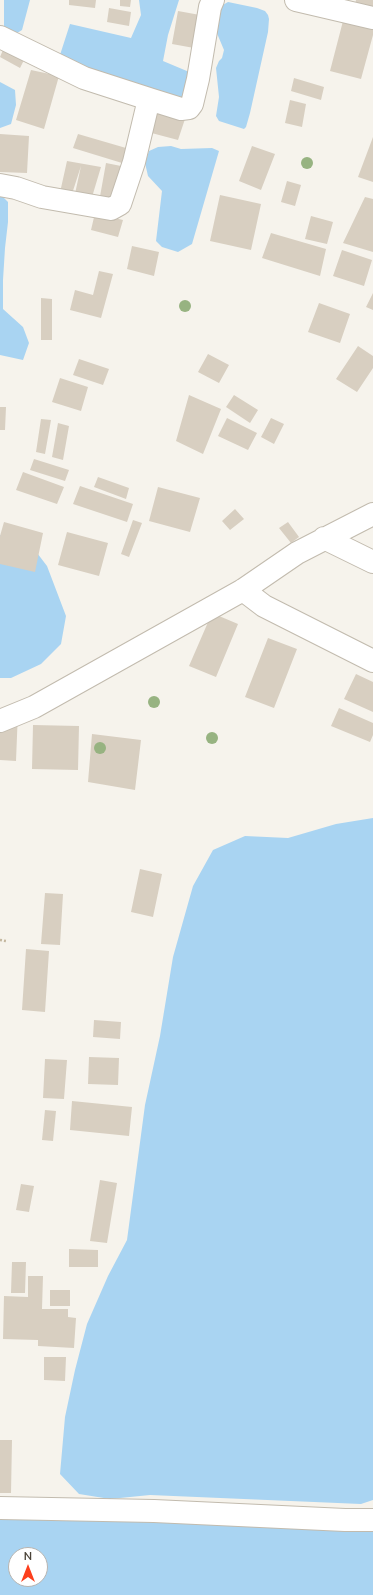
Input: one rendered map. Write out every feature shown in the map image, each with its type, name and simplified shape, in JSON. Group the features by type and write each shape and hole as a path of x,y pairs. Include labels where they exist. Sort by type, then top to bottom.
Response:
{"street":[{"path":"0,37 84,78 181,109 189,108 192,104 198,79 210,7 213,0"},
{"path":"296,0 373,18"},
{"path":"0,185 16,188 42,197 111,209 120,204 134,162 150,99"},
{"path":"0,721 34,707 243,590 297,553 373,514"},
{"path":"324,538 373,562"},
{"path":"243,590 264,606 373,661"},
{"path":"0,1508 154,1511 373,1520"}],"path":[{"path":"0,940 6,941"}],"water":[{"path":"4,0 30,0 22,30 14,35 4,27"},
{"path":"139,0 179,0 168,35 163,61 194,74 179,105 59,58 70,24 131,38 141,15"},
{"path":"228,2 265,11 269,19 268,32 250,113 244,129 219,121 216,116 219,97 216,68 222,58 224,50 216,31 221,6"},
{"path":"0,82 15,90 16,105 11,124 0,128"},
{"path":"171,146 181,149 212,148 219,151 192,244 178,252 162,247 156,241 162,191 148,176 145,163 149,151 158,147"},
{"path":"0,194 8,202 8,222 3,280 3,309 23,327 29,343 23,360 0,355"},
{"path":"0,535 31,545 47,566 66,616 61,644 41,664 11,678 0,678"},
{"path":"373,818 373,1500 361,1504 150,1495 110,1499 79,1494 60,1474 65,1417 87,1324 108,1276 127,1240 145,1105 160,1036 173,957 193,886 213,850 245,836 288,838 336,824"},
{"path":"0,1517 41,1517 373,1532 373,1595 0,1595"}],"building":[{"path":"69,0 96,0 95,8 69,5"},
{"path":"120,0 131,0 130,7 120,6"},
{"path":"356,0 373,0 373,8 354,9"},
{"path":"109,8 131,12 129,26 107,22"},
{"path":"178,11 200,15 194,48 172,44"},
{"path":"343,21 373,29 373,35 361,79 330,71"},
{"path":"5,45 26,56 20,68 0,57"},
{"path":"31,70 59,76 44,129 16,120"},
{"path":"294,78 324,87 321,100 291,91"},
{"path":"290,100 306,104 302,127 285,123"},
{"path":"150,109 185,119 178,140 144,131"},
{"path":"0,134 29,136 27,173 0,172"},
{"path":"78,134 126,148 122,163 73,148"},
{"path":"373,137 373,182 358,177"},
{"path":"252,146 275,154 261,190 239,181"},
{"path":"67,161 101,167 89,207 73,203 81,166 70,200 59,197"},
{"path":"106,163 121,166 114,205 99,202"},
{"path":"287,181 301,185 295,206 281,202"},
{"path":"220,195 261,204 251,250 210,241"},
{"path":"365,197 373,199 373,252 343,243"},
{"path":"95,213 123,220 118,237 91,230"},
{"path":"311,216 333,222 327,244 305,239"},
{"path":"271,233 326,249 320,276 262,258"},
{"path":"132,246 159,252 154,276 127,269"},
{"path":"342,250 372,260 364,286 333,276"},
{"path":"99,271 113,274 101,318 70,310 75,290 93,295"},
{"path":"373,293 373,310 366,307"},
{"path":"41,298 52,299 52,340 41,340"},
{"path":"319,303 350,314 340,343 308,332"},
{"path":"358,346 373,356 373,368 357,392 336,379"},
{"path":"208,354 229,365 219,383 198,372"},
{"path":"79,359 109,369 103,385 73,375"},
{"path":"60,378 88,387 81,411 52,402"},
{"path":"189,395 221,409 203,454 176,441"},
{"path":"234,395 258,410 250,423 226,407"},
{"path":"0,407 6,407 5,430 0,430"},
{"path":"227,418 257,433 248,450 218,436"},
{"path":"271,418 284,424 274,444 261,437"},
{"path":"41,419 51,420 45,454 36,452"},
{"path":"58,423 69,426 63,460 52,457"},
{"path":"34,459 69,470 65,481 30,470"},
{"path":"23,472 64,487 57,504 16,490"},
{"path":"98,477 129,488 126,499 94,487"},
{"path":"80,486 133,504 127,522 73,504"},
{"path":"158,487 200,498 190,532 149,521"},
{"path":"235,509 244,519 230,530 222,521"},
{"path":"133,520 142,523 129,557 121,554"},
{"path":"4,522 43,533 35,572 0,564 0,536"},
{"path":"288,522 299,537 291,543 279,528"},
{"path":"67,532 108,543 99,576 58,565"},
{"path":"212,613 238,624 216,677 189,666"},
{"path":"268,638 297,649 274,708 245,697"},
{"path":"356,674 373,682 373,712 344,699"},
{"path":"339,708 373,723 373,735 370,742 331,726"},
{"path":"0,710 18,711 16,761 0,760"},
{"path":"33,725 79,726 78,770 32,769"},
{"path":"92,734 141,740 135,790 88,782"},
{"path":"140,869 162,874 153,917 131,912"},
{"path":"45,893 63,894 60,945 41,944"},
{"path":"26,949 49,951 45,1012 22,1010"},
{"path":"94,1020 121,1022 120,1039 93,1037"},
{"path":"89,1057 119,1058 118,1085 88,1084"},
{"path":"45,1059 67,1060 64,1099 43,1098"},
{"path":"72,1101 132,1107 129,1136 70,1130"},
{"path":"45,1110 56,1111 53,1141 42,1140"},
{"path":"100,1180 117,1183 107,1243 90,1241"},
{"path":"21,1184 34,1186 29,1212 16,1210"},
{"path":"69,1249 98,1250 98,1267 69,1267"},
{"path":"12,1262 26,1262 25,1293 11,1293"},
{"path":"28,1276 43,1276 42,1309 68,1309 68,1317 76,1318 74,1348 38,1346 38,1340 3,1339 4,1296 28,1297"},
{"path":"50,1290 70,1290 70,1306 50,1306"},
{"path":"44,1357 66,1357 65,1381 44,1380"},
{"path":"0,1440 12,1440 11,1493 0,1493"}]}
